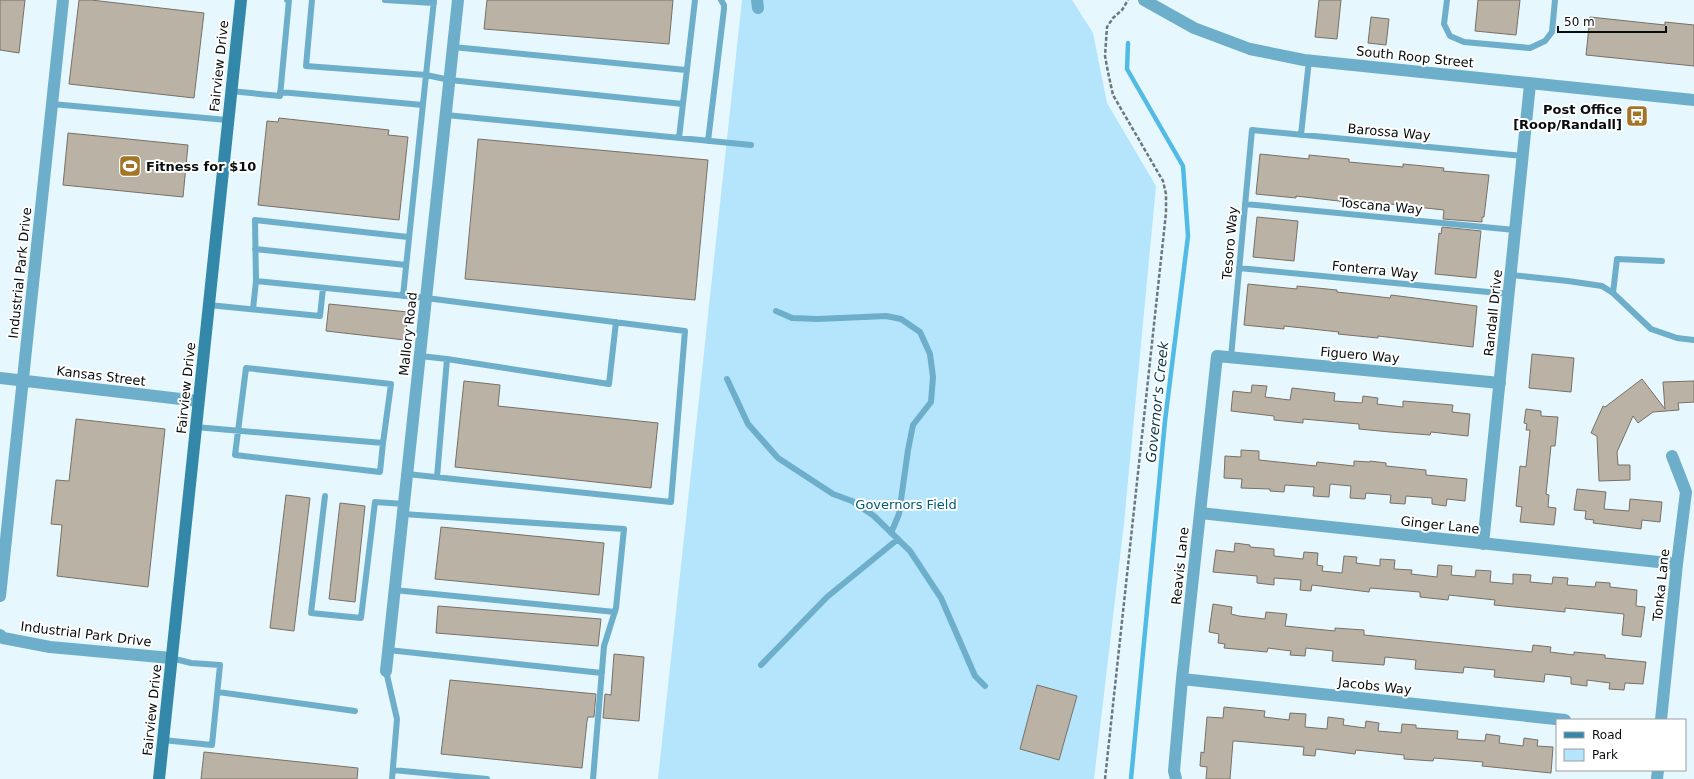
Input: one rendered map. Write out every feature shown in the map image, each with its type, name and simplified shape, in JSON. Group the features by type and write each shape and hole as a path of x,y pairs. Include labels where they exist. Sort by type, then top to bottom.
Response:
{"main road":[{"name":"Fairview Drive","path":"159,779 230,91 241,0"}],"street":[{"name":"Industrial Park Drive","path":"0,596 63,0"},
{"name":"Mallory Road","path":"386,671 458,0"},
{"name":"South Roop Street","path":"1144,0 1194,28 1250,48 1309,60 1694,100"},
{"name":"Randall Drive","path":"1483,544 1530,84"},
{"name":"Figuero Way","path":"1217,356 1500,382"},
{"name":"Reavis Lane","path":"1176,779 1174,771 1182,679 1217,356"},
{"name":"Kansas Street","path":"0,378 198,401"},
{"name":"Tonka Lane","path":"1661,719 1686,492 1672,456"},
{"name":"Ginger Lane","path":"1200,513 1677,564"},
{"name":"Industrial Park Drive","path":"0,635 2,638 50,647 171,658"},
{"name":"Jacobs Way","path":"1182,679 1556,719"}],"lane":[{"path":"230,91 280,96 288,0"},
{"path":"312,0 306,66 426,75 450,80 683,104"},
{"path":"385,0 434,2 408,237 403,296"},
{"path":"679,138 695,0"},
{"path":"708,141 724,9 724,5 721,0"},
{"path":"1447,0 1444,24 1450,36 1464,42 1530,48 1546,41 1552,32 1555,0"},
{"path":"453,47 686,70"},
{"path":"1301,135 1309,60"},
{"path":"280,92 423,105"},
{"path":"52,104 228,120"},
{"path":"446,115 751,145"},
{"name":"Barossa Way","path":"1252,130 1523,156"},
{"name":"Tesoro Way","path":"1231,357 1252,130"},
{"name":"Toscana Way","path":"1245,204 1515,230"},
{"path":"253,309 256,281 255,220 408,237"},
{"path":"255,249 406,265"},
{"path":"1613,293 1617,259 1662,261"},
{"name":"Fonterra Way","path":"1239,268 1509,294"},
{"path":"1511,275 1602,286 1613,293 1651,329 1677,338 1694,340"},
{"path":"256,281 426,298 685,331 671,502 407,474"},
{"path":"209,305 320,316 323,288"},
{"path":"776,311 792,318 818,319 886,316 901,320 920,332 930,354 933,377 931,402 913,425 899,514 891,533"},
{"path":"420,356 609,384 616,322"},
{"path":"437,477 447,359"},
{"path":"246,368 391,384 383,443 380,472 235,455 246,368"},
{"path":"727,379 748,424 778,458 833,494 852,501 874,516 910,551 941,598 975,676 985,686"},
{"path":"196,427 383,443"},
{"path":"325,496 311,613 361,618 375,502 403,509 624,529 615,612 604,646 593,779"},
{"path":"761,665 827,597 898,539"},
{"path":"394,590 615,612"},
{"path":"388,650 602,673"},
{"path":"163,740 212,745 218,692 220,665 191,663 171,658"},
{"path":"386,671 397,719 392,779"},
{"path":"218,692 355,711"},
{"path":"393,770 487,779"}],"path":[{"path":"1105,779 1166,213 1166,194 1163,182 1113,95 1105,56 1107,27 1113,18 1122,10 1128,0"}],"green space":[{"name":"Governors Field","path":"742,0 1072,0 1093,33 1107,103 1156,186 1124,523 1094,779 658,779"}],"building":[{"path":"0,0 25,0 19,53 0,50"},
{"path":"79,0 91,0 204,13 194,98 69,84"},
{"path":"487,0 673,0 669,44 484,29"},
{"path":"1319,0 1341,0 1337,39 1315,37"},
{"path":"1478,0 1520,0 1516,35 1475,31"},
{"path":"1371,17 1389,19 1386,45 1368,43"},
{"path":"1590,17 1665,25 1665,22 1694,25 1694,66 1586,55"},
{"path":"279,118 389,130 388,135 408,137 399,220 258,205 267,121 278,122"},
{"path":"68,133 188,145 183,197 63,185"},
{"path":"478,139 708,160 695,300 465,279"},
{"path":"1260,154 1309,159 1309,155 1349,159 1349,162 1403,167 1403,164 1444,168 1443,171 1489,175 1484,217 1482,217 1482,222 1443,219 1444,210 1390,204 1390,207 1296,196 1296,198 1256,194"},
{"path":"1257,217 1298,221 1294,261 1253,257"},
{"path":"1442,227 1481,231 1476,278 1435,274 1439,233 1441,234"},
{"path":"1248,284 1297,289 1297,286 1390,298 1391,295 1477,306 1473,347 1378,336 1378,338 1338,334 1339,332 1284,326 1284,329 1244,325"},
{"path":"329,304 408,312 405,340 326,331"},
{"path":"1532,354 1574,358 1571,392 1529,388"},
{"path":"1642,379 1665,409 1663,382 1694,381 1694,402 1678,403 1679,410 1653,412 1638,423 1633,416 1617,452 1618,465 1630,465 1630,480 1599,481 1597,436 1591,433 1603,406 1605,407"},
{"path":"464,381 500,385 498,406 658,423 651,488 455,467"},
{"path":"1252,385 1267,386 1265,397 1290,400 1292,388 1335,393 1334,401 1362,403 1363,396 1378,398 1377,404 1403,407 1403,401 1453,405 1452,412 1470,414 1468,436 1431,432 1430,435 1359,429 1359,424 1303,419 1303,423 1274,420 1274,416 1231,411 1233,391 1251,393"},
{"path":"1526,409 1541,411 1541,416 1558,417 1555,446 1551,446 1546,494 1549,495 1548,507 1556,508 1554,525 1520,522 1522,507 1516,506 1520,466 1526,467 1530,430 1526,430 1527,424 1524,423"},
{"path":"76,419 165,429 148,587 57,576 62,525 51,524 56,480 69,481"},
{"path":"1241,450 1259,451 1259,460 1316,466 1317,462 1354,466 1354,461 1370,461 1386,463 1386,466 1426,470 1426,475 1467,479 1465,501 1447,499 1446,506 1432,504 1432,498 1406,496 1405,504 1390,503 1391,495 1366,493 1365,499 1350,498 1351,486 1330,484 1329,497 1313,496 1314,487 1285,485 1284,492 1270,491 1270,489 1241,488 1242,479 1224,478 1225,456 1241,457"},
{"path":"1577,489 1606,492 1604,509 1629,511 1630,499 1662,502 1660,522 1642,520 1641,529 1593,523 1594,520 1585,519 1586,511 1574,510"},
{"path":"286,495 310,498 294,631 270,628"},
{"path":"340,503 365,506 355,602 329,599"},
{"path":"441,527 604,543 599,595 435,579"},
{"path":"1235,543 1250,545 1250,547 1274,549 1274,556 1303,559 1304,552 1318,553 1317,565 1323,566 1322,571 1342,573 1344,556 1357,557 1356,563 1380,566 1380,559 1395,560 1394,569 1412,570 1411,574 1437,577 1438,565 1452,566 1451,575 1475,577 1476,570 1491,571 1490,582 1513,584 1513,574 1531,575 1530,582 1552,584 1553,577 1568,578 1567,585 1595,587 1596,582 1610,583 1610,587 1637,590 1636,606 1645,607 1641,637 1622,635 1624,614 1565,608 1565,612 1494,605 1495,600 1449,595 1448,600 1420,597 1420,592 1370,588 1369,592 1312,585 1311,591 1300,590 1301,580 1274,578 1274,585 1257,583 1257,576 1213,572 1216,550 1234,552"},
{"path":"1213,604 1232,607 1231,614 1239,616 1265,619 1266,612 1287,614 1285,626 1335,631 1335,628 1364,630 1364,635 1532,652 1533,645 1551,647 1550,652 1574,655 1574,652 1605,655 1605,658 1646,662 1643,684 1625,683 1624,690 1609,689 1610,683 1587,680 1587,686 1571,684 1571,677 1545,674 1544,682 1494,677 1495,670 1464,667 1463,673 1415,669 1416,660 1385,657 1384,665 1332,661 1333,651 1306,648 1305,656 1290,655 1291,651 1268,648 1267,652 1224,648 1225,644 1218,643 1219,634 1209,632"},
{"path":"438,606 601,619 598,646 436,633"},
{"path":"614,654 644,657 639,721 603,718 605,694 611,695"},
{"path":"450,680 596,694 594,717 588,717 587,721 582,768 441,754"},
{"path":"1037,685 1077,696 1059,760 1020,749"},
{"path":"1224,707 1265,711 1264,717 1289,720 1290,713 1306,714 1305,727 1327,729 1328,717 1344,719 1343,725 1365,728 1366,721 1379,723 1378,731 1401,733 1402,724 1416,725 1416,728 1458,731 1457,739 1485,741 1486,734 1500,736 1499,743 1523,746 1524,738 1538,740 1537,746 1553,747 1551,773 1482,766 1483,762 1434,758 1433,761 1404,759 1404,755 1356,750 1355,754 1316,749 1315,756 1303,755 1304,747 1233,741 1230,779 1206,779 1207,767 1200,766 1201,752 1204,753 1207,717 1223,718"},
{"path":"204,752 358,768 357,779 201,779"}],"waterway":[{"name":"Governor's Creek","path":"1128,43 1127,69 1183,166 1188,236 1165,421 1131,779"}],"place":[{"name":"Post Office [Roop/Randall]","path":"1637,116"},
{"name":"Fitness for $10","path":"130,166"}]}
